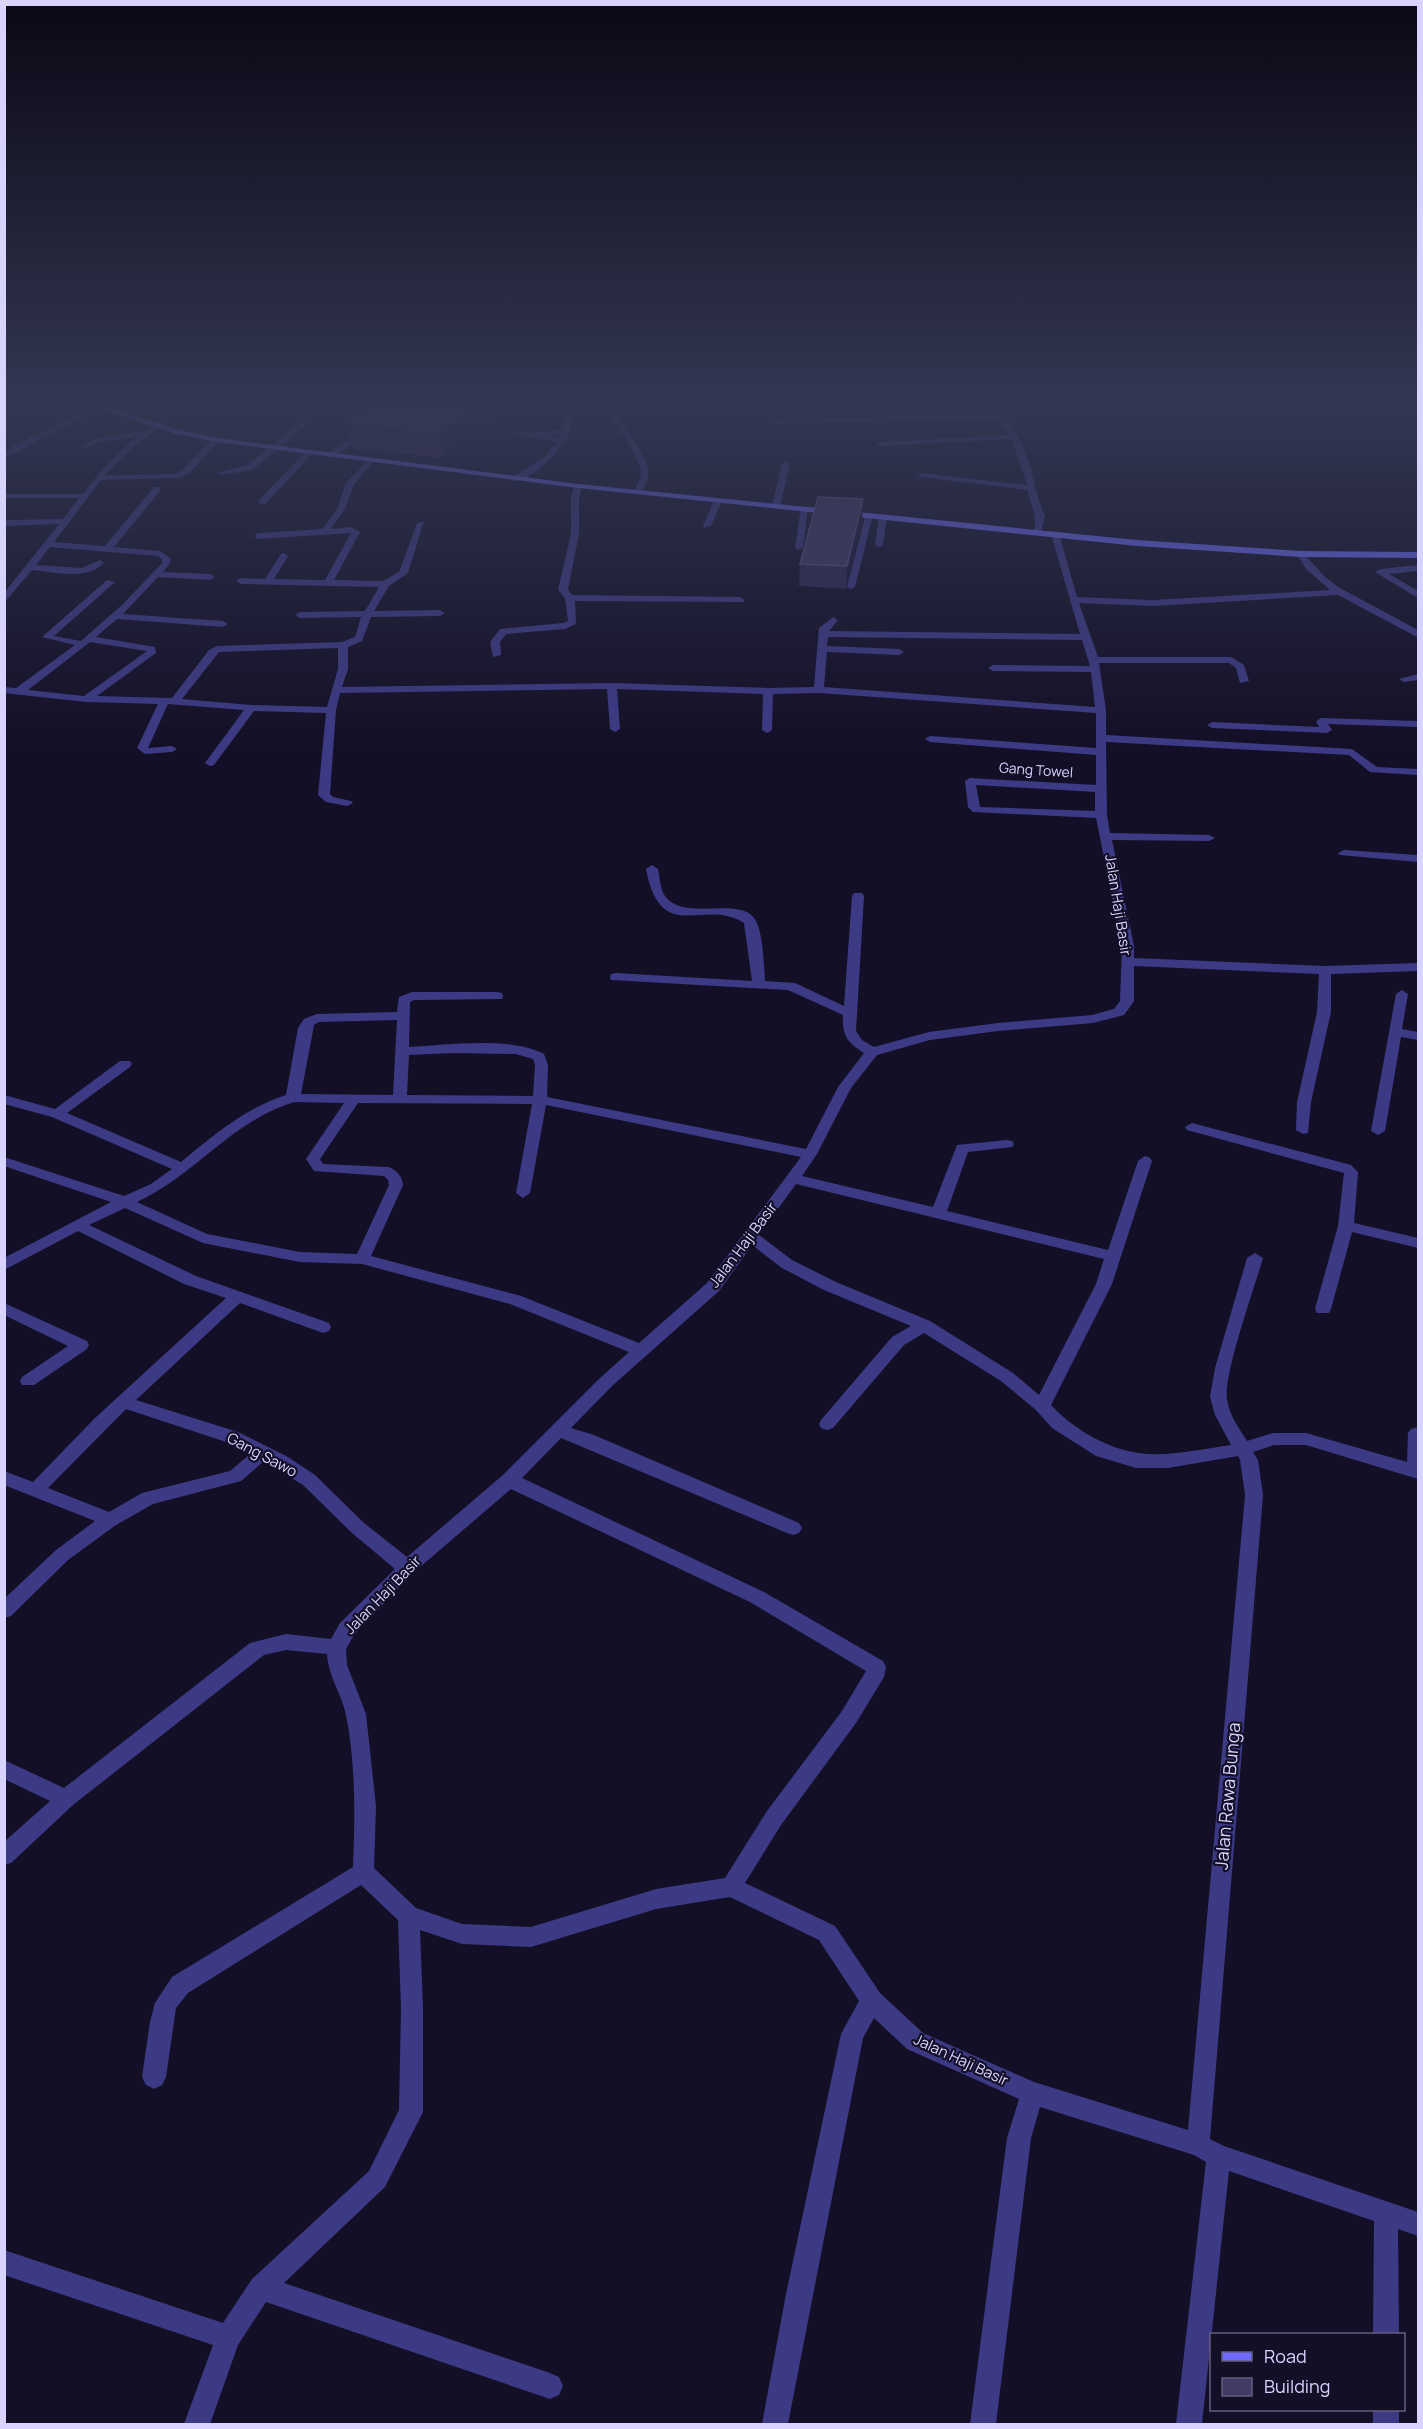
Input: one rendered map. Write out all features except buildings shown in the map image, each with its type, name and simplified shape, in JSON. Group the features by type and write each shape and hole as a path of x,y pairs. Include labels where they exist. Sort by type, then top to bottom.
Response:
{"main road":[{"path":"915,519 1055,534 1301,554 1419,555"}],"street":[{"path":"108,549 132,519"},
{"path":"324,532 333,519"},
{"path":"496,655 495,642 503,631 565,626 573,622 570,598 563,590 565,569 575,533 575,519"},
{"path":"707,526 710,519"},
{"path":"1037,532 1042,519"},
{"path":"4,523 65,521"},
{"path":"4,600 50,544 65,521"},
{"path":"172,749 145,750 142,748 169,701 212,651 343,645 359,639 368,613 385,584 402,573 421,523"},
{"path":"258,536 356,532 328,583"},
{"name":"Jalan Haji Basir","path":"363,1872 366,1806 356,1714 337,1665 336,1648 347,1629 407,1568 509,1480 606,1382 713,1287 810,1155 845,1087 872,1052 929,1036 998,1027 1093,1019 1119,1012 1127,1001 1128,946 1101,815 1101,710 1095,664 1073,600 1055,534"},
{"path":"19,692 86,642 115,616 166,563 164,555 50,544"},
{"path":"1301,554 1324,580 1339,592 1419,634"},
{"path":"268,582 284,556"},
{"path":"31,567 82,571 90,570 100,563"},
{"path":"1419,568 1380,572 1419,595"},
{"path":"155,574 210,577"},
{"path":"241,581 385,584"},
{"path":"86,699 151,653 152,649 47,637 110,582"},
{"path":"1073,600 1153,603 1339,592"},
{"path":"570,598 740,600"},
{"path":"300,615 441,612"},
{"path":"115,616 223,624"},
{"path":"819,690 824,634 826,625 833,620"},
{"path":"824,634 1086,637"},
{"path":"343,645 343,669 332,710 324,795 326,798 347,803"},
{"path":"823,649 899,652"},
{"path":"993,668 1231,660 1241,667 1244,681"},
{"path":"1404,679 1419,677"},
{"path":"336,690 612,686 768,691 819,690 1101,710"},
{"path":"612,686 615,729"},
{"path":"4,690 86,699 332,710"},
{"path":"767,730 768,691"},
{"path":"210,763 251,708"},
{"path":"1212,725 1327,730 1321,721 1419,724"},
{"path":"1100,738 1352,752 1374,770 1419,772"},
{"path":"930,739 1100,752"},
{"name":"Gang Towel","path":"1101,789 970,781 974,807 977,810 1101,815"},
{"path":"1106,836 1209,838"},
{"path":"1344,854 1419,859"},
{"path":"652,869 659,896 672,908 689,912 736,914 750,921 753,928 759,985"},
{"path":"858,896 849,1031 857,1043 872,1052"},
{"path":"1127,962 1325,970 1419,967"},
{"path":"1303,1130 1304,1102 1324,1012 1325,970"},
{"path":"616,977 790,986 849,1013"},
{"path":"1378,1131 1402,993"},
{"path":"400,1099 403,1016 406,997 497,996"},
{"path":"293,1098 305,1028 309,1022 317,1018 403,1016"},
{"path":"1396,1032 1419,1036"},
{"path":"403,1051 482,1049 528,1051 539,1056 542,1063 540,1100 523,1193"},
{"path":"57,1114 125,1064"},
{"path":"355,1097 313,1159 319,1168 388,1172 395,1178 396,1185 362,1259"},
{"path":"4,1265 77,1225 166,1181 232,1124 276,1102 293,1098 540,1100 810,1155"},
{"path":"4,1099 57,1114 181,1168"},
{"path":"1192,1127 1346,1168 1351,1172 1346,1226 1323,1309"},
{"path":"939,1212 962,1148 1007,1144"},
{"path":"4,1161 125,1202 203,1238 300,1257 362,1259 515,1300 642,1351"},
{"path":"1042,1406 1104,1284 1145,1161"},
{"path":"792,1178 1113,1256"},
{"path":"77,1225 190,1280 323,1327"},
{"path":"1346,1226 1419,1243"},
{"path":"751,1237 787,1264 830,1286 924,1325 1007,1377 1042,1406 1058,1424 1102,1451 1136,1461 1168,1461 1244,1449 1273,1439 1306,1439 1417,1472 1417,1433"},
{"name":"Jalan Rawa Bunga","path":"1189,2424 1254,1495 1253,1476 1244,1449 1223,1415 1218,1397 1223,1368 1255,1258"},
{"path":"35,1491 101,1422 237,1297"},
{"path":"4,1308 81,1345 28,1381"},
{"path":"827,1424 898,1341 924,1325"},
{"name":"Gang Sawo","path":"124,1402 232,1437 282,1461 309,1480 357,1528 407,1568"},
{"path":"558,1430 588,1440 793,1528"},
{"path":"4,1611 62,1555 110,1520 148,1498 235,1476 262,1453"},
{"path":"4,1478 110,1520"},
{"path":"154,2077 161,2022 166,2003 180,1985 363,1872 409,1916 462,1934 531,1937 656,1899 731,1887 774,1818 849,1717 874,1677 876,1666 757,1597 509,1480"},
{"path":"4,1856 66,1799 257,1649 273,1642 289,1641 336,1648"},
{"path":"4,1769 66,1799"},
{"name":"Jalan Haji Basir","path":"731,1887 827,1933 872,2001 915,2041 1032,2093 1208,2150 1419,2224"},
{"path":"197,2424 228,2338 261,2288 377,2179 411,2112 412,2008 409,1916"},
{"path":"775,2424 852,2034 872,2001"},
{"path":"983,2424 1019,2138 1032,2093"},
{"path":"1386,2211 1386,2333"},
{"path":"4,2262 228,2338"},
{"path":"261,2288 550,2386"}],"lane":[{"path":"799,548 803,519"},
{"path":"851,587 868,519"},
{"path":"879,545 883,519"}]}
